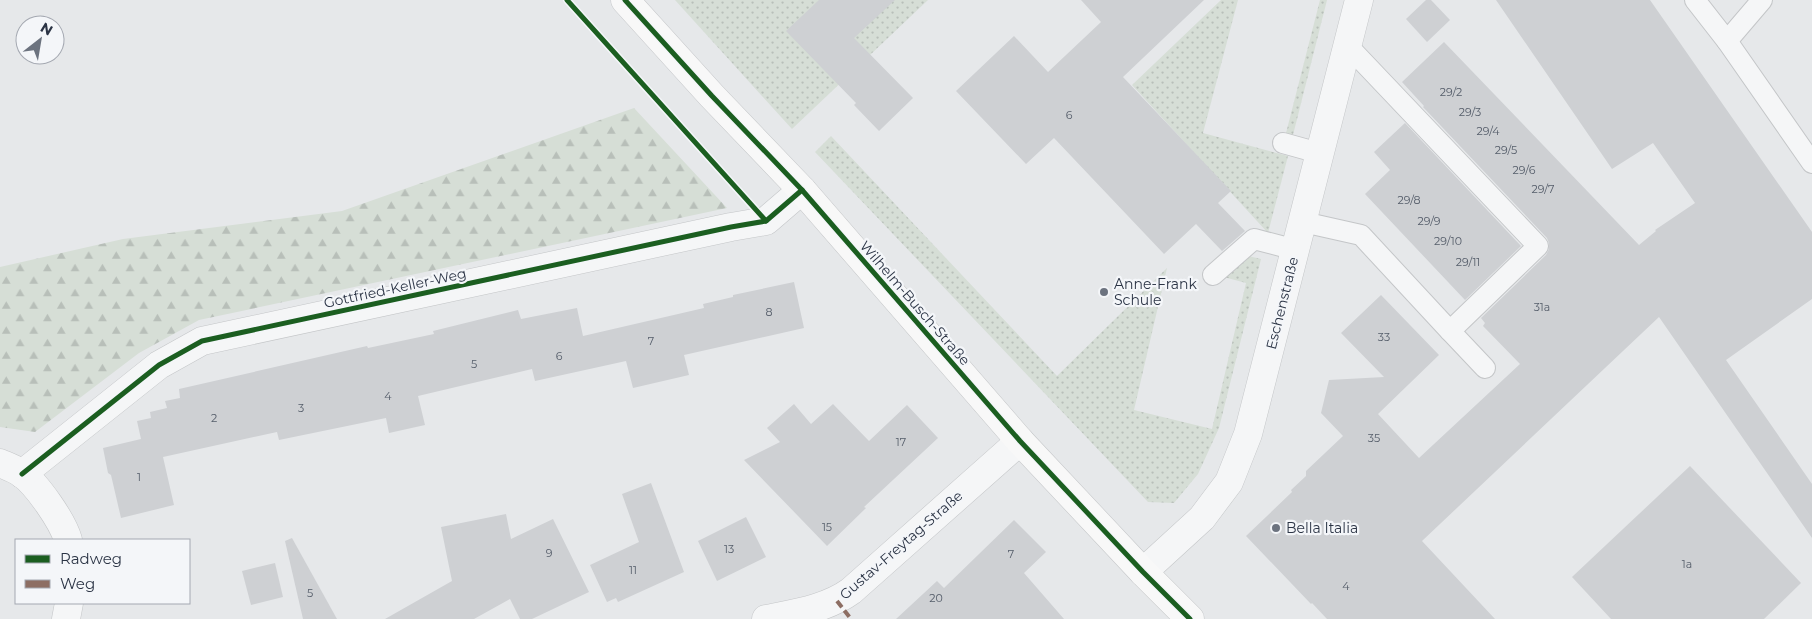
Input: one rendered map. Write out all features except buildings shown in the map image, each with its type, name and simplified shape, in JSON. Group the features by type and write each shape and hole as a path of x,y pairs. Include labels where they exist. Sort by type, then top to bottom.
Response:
{"main road":[{"name":"Wilhelm-Busch-Straße","path":"625,0 712,96 802,190 1020,441 1143,572 1190,619"}],"street":[{"name":"Eschenstraße","path":"1143,572 1202,518 1229,482 1248,434 1359,0"},
{"name":"Gottfried-Keller-Weg","path":"11,468 160,365 202,341 766,221 802,190"},
{"name":"Gustav-Freytag-Straße","path":"766,619 837,601 1020,441"},
{"path":"11,468 48,502 68,539"},
{"path":"66,619 69,604"}],"lane":[{"path":"1695,0 1727,41 1812,162"},
{"path":"1727,41 1762,0"},
{"path":"1348,46 1538,246 1450,331"},
{"path":"1283,143 1319,152"},
{"path":"1303,222 1360,235 1485,368"},
{"path":"1213,275 1254,239 1296,250"}],"green space":[{"path":"675,0 928,0 792,129"},
{"path":"1221,0 1238,0 1203,133 1288,156 1268,233 1132,85"},
{"path":"1320,0 1327,0 1292,139 1285,137"},
{"path":"634,108 727,208 199,320 139,353 35,432 0,427 0,267 123,239 342,211"},
{"path":"831,136 1057,376 1167,268 1134,410 1212,429 1246,283 1220,276 1244,255 1261,259 1219,428 1198,474 1174,503 1148,502 815,152"}],"marked path":[{"path":"837,601 851,619"}],"cycle path":[{"path":"567,0 766,221"},
{"path":"625,0 712,96 802,190 1020,441 1143,572 1190,619"},
{"path":"22,474 159,365 202,341 766,221 802,190"}],"place":[{"name":"Anne-Frank Schule","path":"1104,292"},
{"name":"Bella Italia","path":"1276,528"}]}
